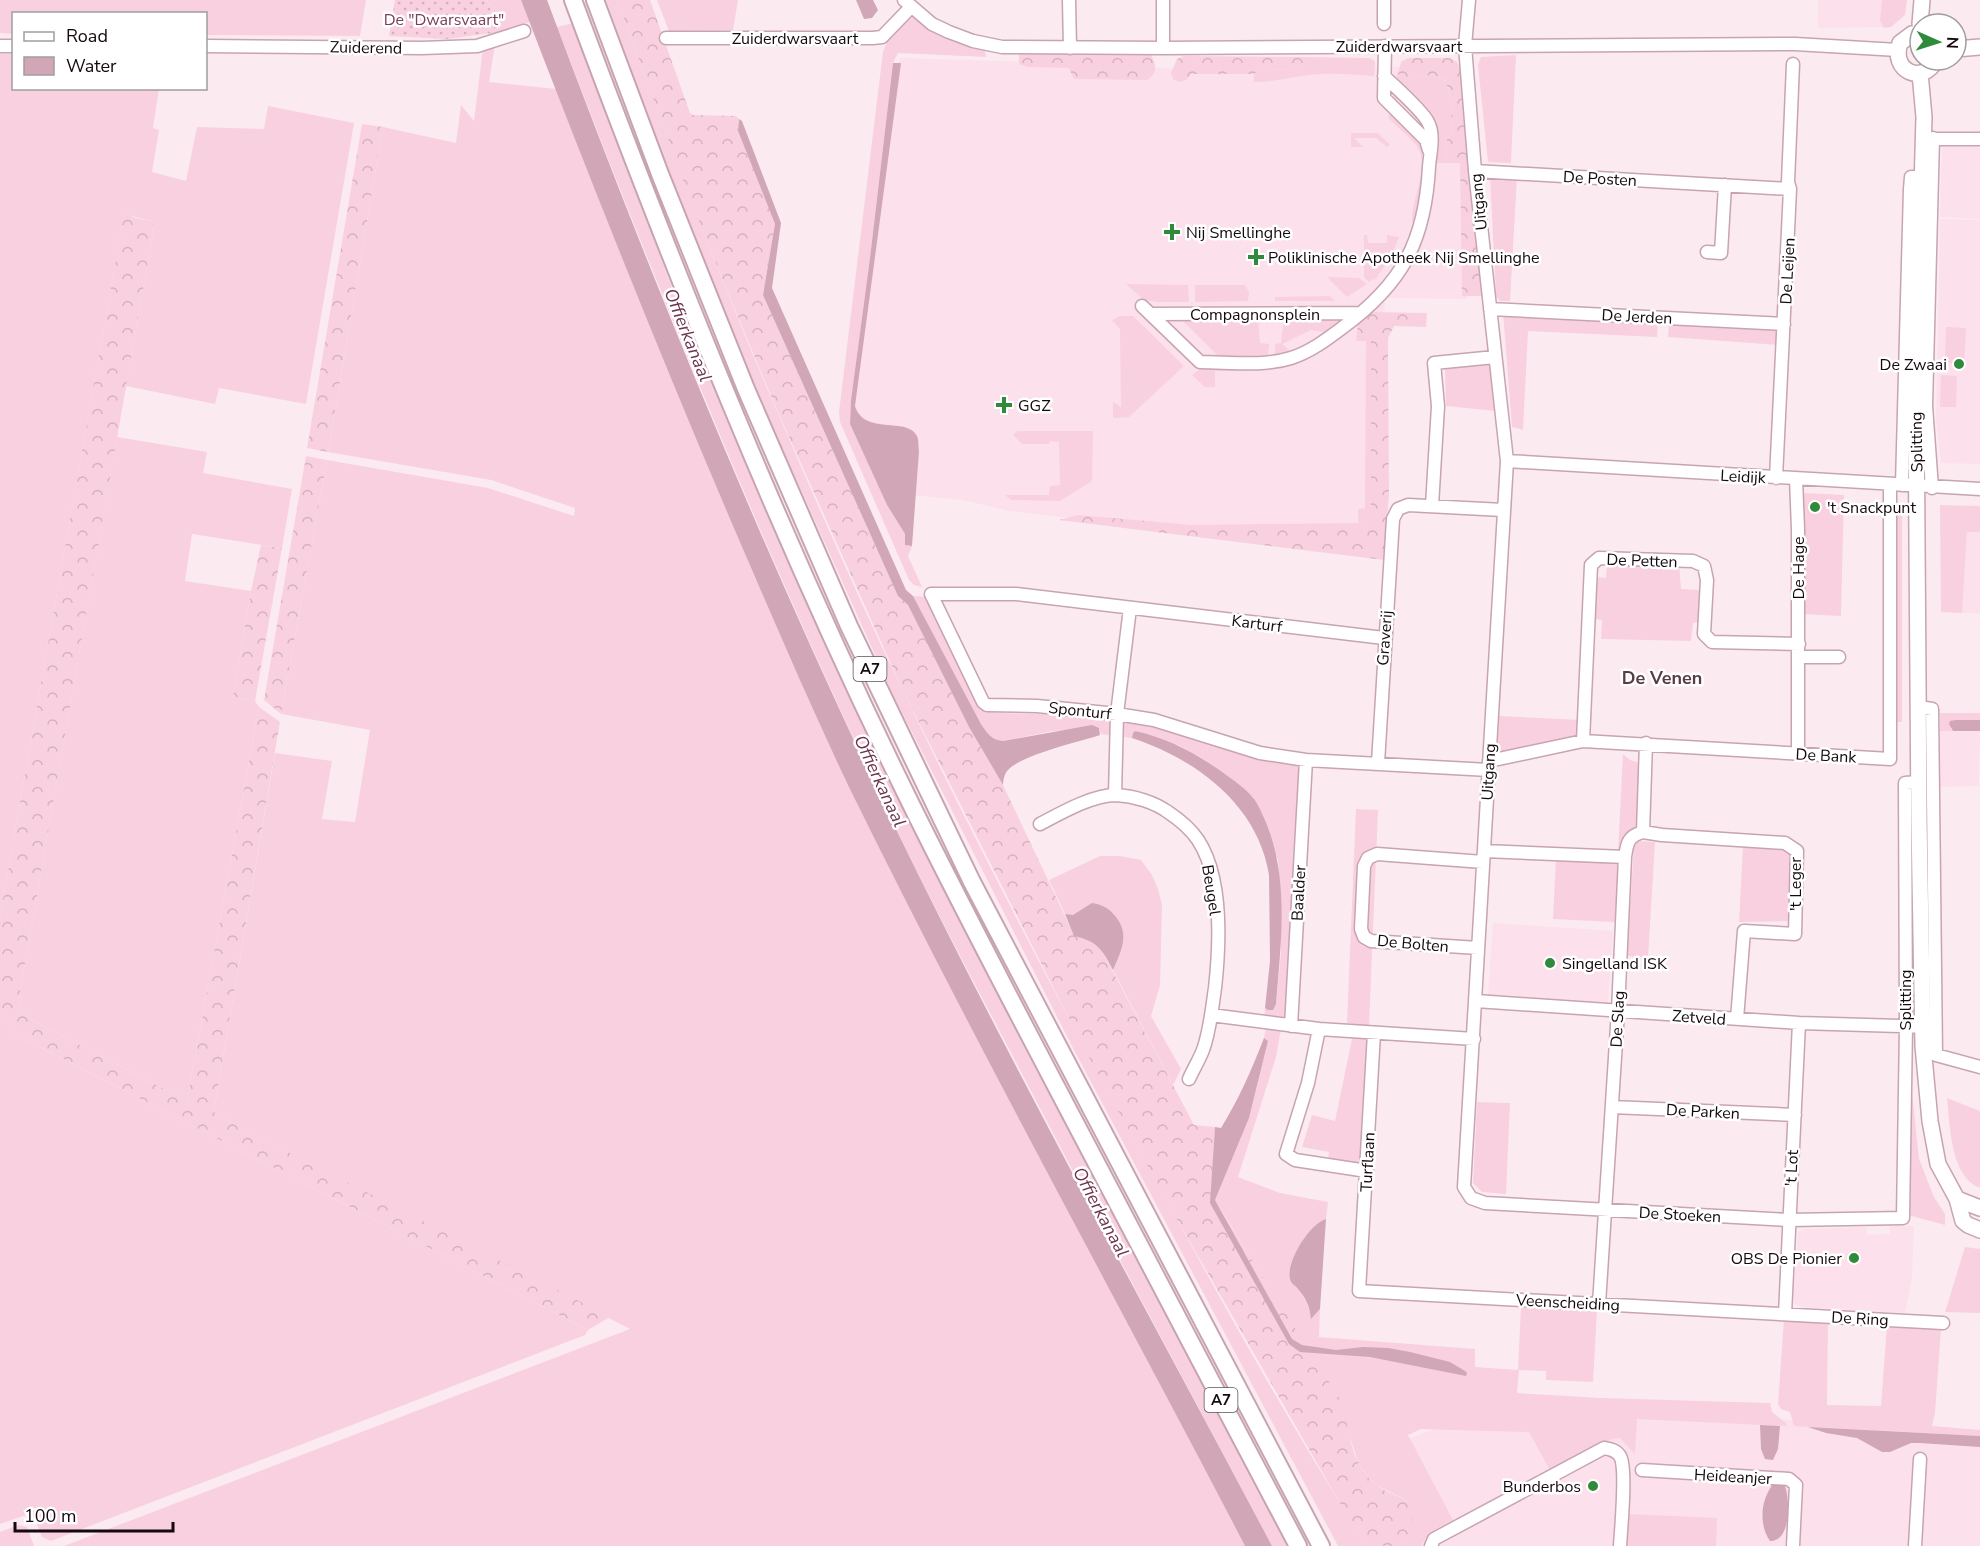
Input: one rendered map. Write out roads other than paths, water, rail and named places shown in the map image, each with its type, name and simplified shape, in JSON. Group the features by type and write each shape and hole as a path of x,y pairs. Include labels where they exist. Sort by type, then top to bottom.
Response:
{"highway":[{"name":"A7","path":"573,0 630,155 726,394 766,490 867,712 963,909 1298,1546"},
{"name":"A7","path":"595,0 660,174 742,379 849,626 972,882 1321,1546"}],"main road":[{"path":"1908,36 1905,37 1898,50 1898,58 1906,70 1913,73 1924,72"},
{"name":"Splitting","path":"1920,73 1928,139 1916,177 1916,400 1910,486 1919,707 1912,782 1934,1150 1938,1164 1957,1199 1963,1221 1980,1230"},
{"path":"1957,1199 1980,1208"}],"street":[{"path":"1069,0 1070,48"},
{"path":"1163,0 1163,48"},
{"path":"1384,0 1384,24"},
{"name":"Uitgang","path":"1464,1187 1507,461 1475,171 1465,46 1469,0"},
{"name":"Zuiderdwarsvaart","path":"666,38 882,37 908,4 932,24 973,41 1002,47 1795,44 1898,50"},
{"name":"Zuiderend","path":"207,46 422,48 477,45 519,33"},
{"path":"1384,46 1384,76 1389,89 1384,98 1426,140 1429,150"},
{"name":"De Leijen","path":"1776,478 1794,64"},
{"name":"Compagnonsplein","path":"1361,313 1146,310 1200,362 1264,363 1291,358 1315,348 1361,313 1395,280 1409,255 1428,194 1431,131 1427,121 1389,89"},
{"path":"1928,139 1980,140"},
{"name":"Splitting","path":"1910,486 1926,406 1928,139"},
{"name":"De Posten","path":"1475,171 1790,189"},
{"path":"1707,252 1721,253 1725,185"},
{"name":"De Jerden","path":"1490,309 1784,324"},
{"path":"1432,506 1438,406 1434,363 1496,357"},
{"name":"Leidijk","path":"1507,461 1980,489"},
{"name":"De Hage","path":"1796,479 1798,754"},
{"name":"De Bank","path":"1489,765 1583,741 1890,759 1910,486"},
{"name":"Graverij","path":"1378,763 1393,519 1398,509 1408,505 1503,510"},
{"name":"De Petten","path":"1583,741 1591,566 1599,558 1693,561 1704,566 1707,580 1704,634 1712,642 1799,644"},
{"name":"Sponturf","path":"1016,594 931,594 983,702 987,705 1037,705 1117,714 1154,720 1260,753 1306,759 1378,763"},
{"name":"Karturf","path":"1016,594 1384,638"},
{"path":"1115,795 1117,714 1130,608"},
{"path":"1799,657 1839,657"},
{"name":"Splitting","path":"1919,707 1932,709 1928,1027 1936,1055 1980,1067"},
{"path":"1642,832 1646,743"},
{"name":"Baalder","path":"1291,1026 1306,759"},
{"path":"1378,763 1489,765"},
{"name":"Splitting","path":"1903,1218 1912,782"},
{"name":"Beugel","path":"1040,824 1078,804 1115,795 1162,808 1182,822 1198,840 1209,862 1216,895 1218,956 1211,1016 1203,1050 1188,1079"},
{"name":"De Slag","path":"1599,1304 1618,1011 1625,857 1628,840 1634,834 1642,832"},
{"name":"'t Leger","path":"1642,832 1785,843 1797,850 1795,934 1744,931 1737,1019"},
{"name":"De Bolten","path":"1478,948 1371,941 1364,937 1361,928 1362,897 1364,866 1368,858 1377,854 1483,856"},
{"path":"1483,856 1625,857"},
{"name":"Zetveld","path":"1476,1001 1799,1023 1928,1027"},
{"path":"1211,1016 1319,1029 1474,1039"},
{"name":"'t Lot","path":"1781,1314 1789,1220 1799,1023"},
{"path":"1319,1029 1308,1083 1287,1154 1295,1160 1367,1171"},
{"name":"Turflaan","path":"1359,1291 1374,1033"},
{"name":"De Parken","path":"1612,1107 1795,1115"},
{"name":"De Stoeken","path":"1464,1187 1471,1198 1485,1203 1789,1220 1903,1218"},
{"name":"Veenscheiding","path":"1359,1291 1781,1314"},
{"name":"De Ring","path":"1781,1314 1943,1323"},
{"path":"1432,1543 1604,1448 1613,1450 1620,1457 1623,1470 1620,1546"},
{"path":"1915,1546 1920,1459"},
{"name":"Heideanjer","path":"1642,1470 1789,1479 1796,1485 1793,1546"}],"water":[{"path":"521,0 547,0 627,209 711,416 799,621 893,823 1032,1096 1272,1546 1245,1546 994,1072 848,785 781,638 685,413"},
{"path":"856,0 873,0 878,10 872,18 864,19"},
{"path":"893,63 901,63 855,406 867,421 904,427 912,430 917,436 919,451 912,546 905,545 905,534 887,505 850,424 851,400"},
{"path":"739,119 742,121 781,223 772,288 906,590 913,596 981,724 992,738 1003,741 1092,725 1099,728 1100,735 1037,754 1014,765 1006,773 1003,785 969,727 908,605 898,596 763,295 775,224 738,131"},
{"path":"1980,720 1980,731 1953,731 1949,724 1950,721"},
{"path":"1135,731 1168,741 1208,762 1232,779 1255,800 1264,818 1278,863 1281,886 1280,957 1276,1004 1273,1010 1265,1008 1270,961 1269,875 1263,850 1252,827 1238,806 1201,772 1179,758 1132,738"},
{"path":"1092,903 1111,911 1123,930 1123,943 1113,970 1094,943 1074,936 1065,914 1073,915"},
{"path":"1264,1038 1268,1041 1249,1118 1215,1200 1292,1339 1302,1345 1336,1350 1363,1347 1410,1352 1450,1362 1465,1371 1466,1376 1370,1357 1300,1352 1289,1344 1210,1203 1215,1127 1221,1128 1234,1106"},
{"path":"1326,1219 1320,1309 1311,1319 1305,1299 1291,1282 1291,1266 1306,1236"},
{"path":"1760,1425 1780,1426 1778,1449 1773,1460 1765,1459 1761,1449"},
{"path":"1808,1427 1980,1436 1980,1447 1911,1443 1890,1452 1882,1452 1857,1438 1826,1433"},
{"path":"1774,1483 1785,1486 1788,1510 1782,1535 1770,1541 1764,1527 1763,1511 1766,1496"}],"place":[{"name":"Nij Smellinghe","path":"1172,232"},
{"name":"Poliklinische Apotheek Nij Smellinghe","path":"1256,257"},
{"name":"De Zwaai","path":"1959,364"},
{"name":"GGZ","path":"1004,405"},
{"name":"'t Snackpunt","path":"1815,507"},
{"name":"Singelland ISK","path":"1550,963"},
{"name":"OBS De Pionier","path":"1854,1258"},
{"name":"Bunderbos","path":"1593,1486"}],"district":[{"name":"De Venen","path":"1662,678"}],"park label":[{"name":"De \"Dwarsvaart\"","path":"444,19"}],"water label":[{"name":"Offierkanaal","path":"688,335"},
{"name":"Offierkanaal","path":"880,781"},
{"name":"Offierkanaal","path":"1101,1212"}]}
